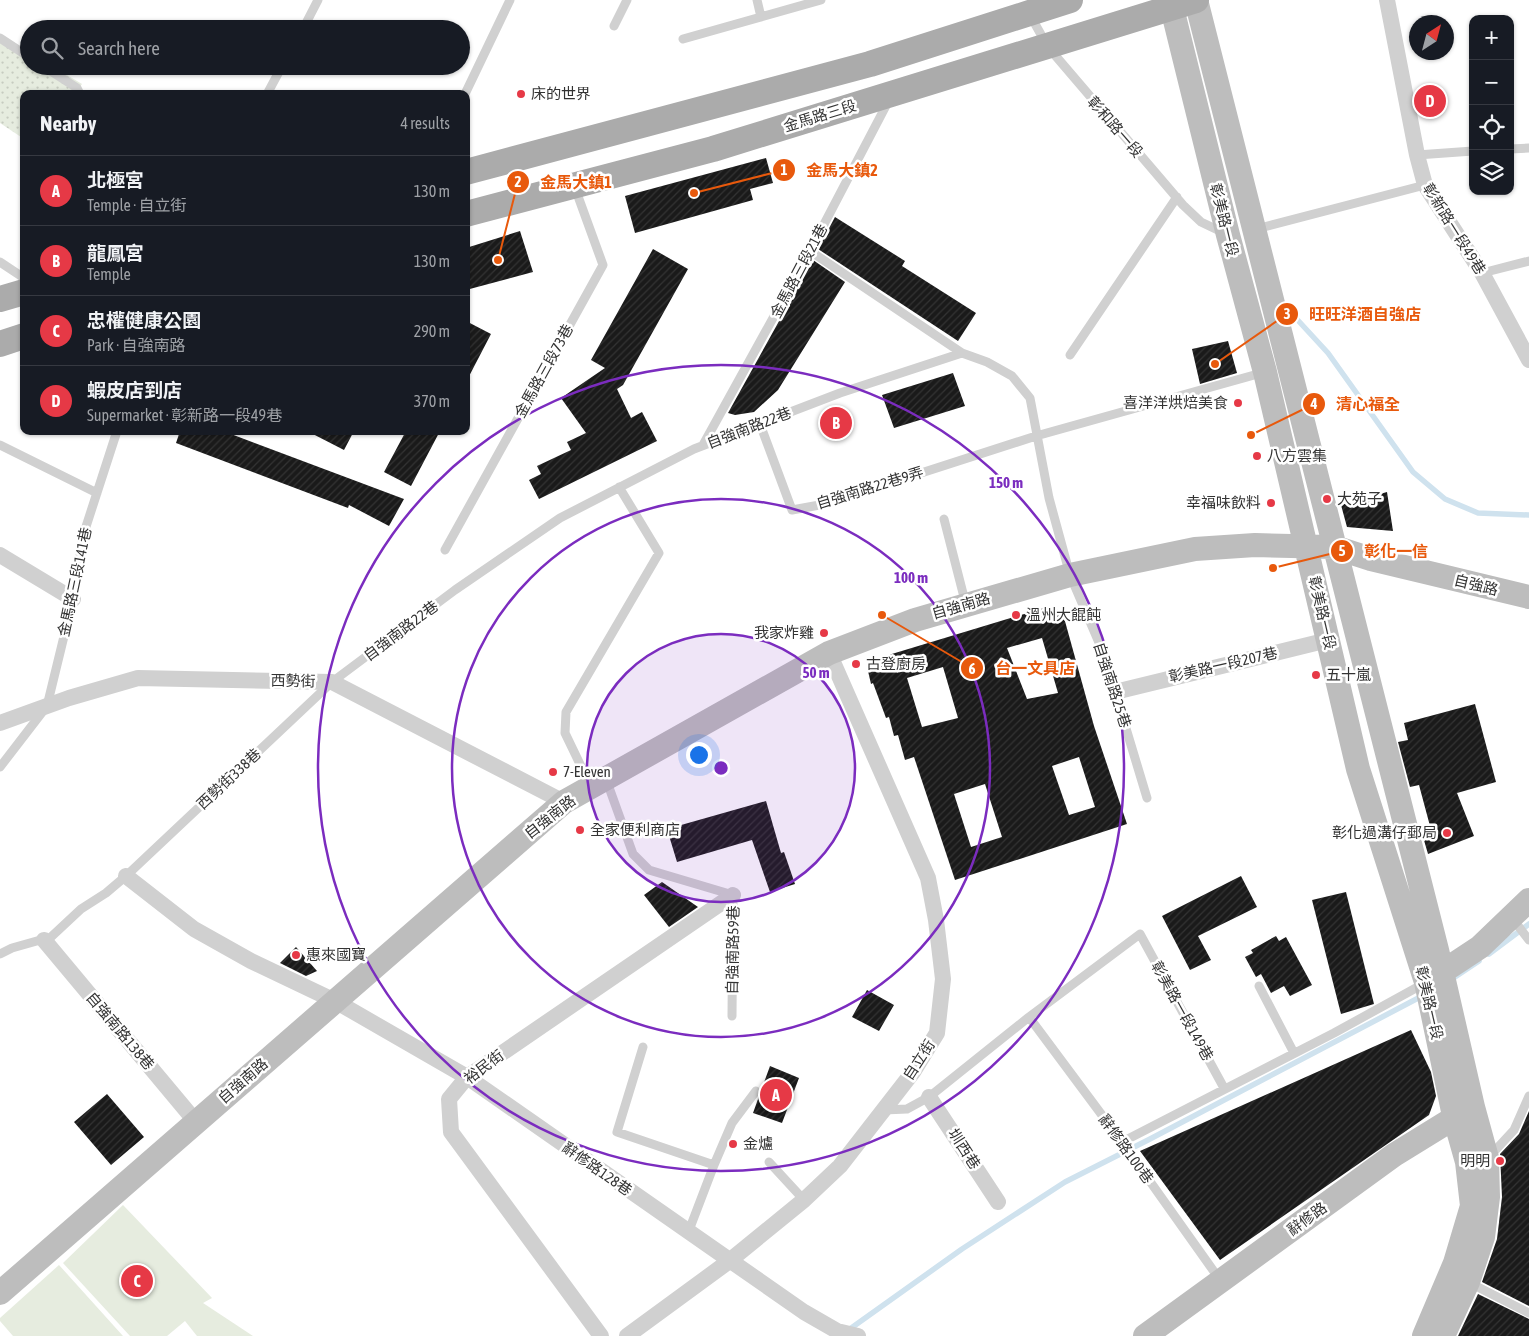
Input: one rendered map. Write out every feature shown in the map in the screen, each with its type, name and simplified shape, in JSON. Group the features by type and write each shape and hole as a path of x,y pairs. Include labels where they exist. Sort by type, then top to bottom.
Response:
{"main road":[{"path":"470,171 870,64 1026,6 1070,0"},
{"name":"金馬路三段","path":"470,213 713,149 1048,47 1170,3 1196,0"},
{"path":"0,299 20,293"},
{"path":"0,344 20,337"}],"street":[{"name":"彰美路一段","path":"1196,0 1334,547 1434,977 1463,1112 1472,1206 1454,1263 1424,1336"},
{"name":"彰新路一段49巷","path":"1387,0 1417,155 1425,185 1482,273 1529,360"},
{"name":"彰美路一段","path":"1170,3 1265,372 1358,768 1434,977"},
{"name":"自強南路","path":"0,1293 564,802 829,653 915,620 1070,575 1195,549 1255,545 1306,547"},
{"name":"自強路","path":"1306,547 1334,547 1371,559 1529,597"},
{"path":"0,555 73,599"},
{"name":"彰美路一段207巷","path":"1119,690 1328,640"},
{"name":"自立街","path":"627,1336 728,1262 804,1200 840,1166 913,1072 937,1033 942,979 936,920 928,878 829,653"},
{"name":"西勢街","path":"0,723 47,706 138,678 332,682 564,802"},
{"name":"辭修路128巷","path":"126,876 194,930 251,961 335,1000 467,1077 728,1262 804,1312 837,1331 858,1336"},
{"name":"裕民街","path":"601,1336 452,1132 449,1099 467,1077 733,895"},
{"path":"1434,977 1480,947 1520,928 1529,900"},
{"name":"自強南路138巷","path":"44,940 196,1122"},
{"name":"圳西巷","path":"930,1097 998,1202"},
{"name":"彰美路一段","path":"1443,1336 1468,1282 1483,1238 1488,1197 1488,1158 1463,1112"},
{"name":"辭修路","path":"1145,1336 1394,1155 1463,1112"}],"lane":[{"path":"308,20 318,0"},
{"path":"467,90 510,0"},
{"path":"614,26 627,0"},
{"path":"757,0 761,18"},
{"path":"683,39 821,0"},
{"name":"彰和路一段","path":"1026,6 1048,47 1176,197 1201,222 1228,234"},
{"path":"0,38 20,51"},
{"path":"57,75 78,90"},
{"path":"269,90 277,75"},
{"name":"金馬路三段21巷","path":"703,446 810,251 892,94"},
{"path":"1514,149 1529,148"},
{"path":"1417,155 1469,151"},
{"path":"1255,230 1425,185"},
{"name":"金馬路三段73巷","path":"445,550 603,265 574,186"},
{"path":"1070,355 1176,197"},
{"path":"810,251 962,353 987,362 1012,376 1030,398 1049,498 1070,575"},
{"path":"0,262 20,275"},
{"path":"1482,273 1529,262"},
{"name":"自強南路22巷","path":"332,682 455,590 560,518 703,446 840,393 962,353"},
{"path":"1036,436 1265,372"},
{"name":"自強南路22巷9弄","path":"760,424 792,510 826,504 1036,436"},
{"name":"金馬路三段141巷","path":"47,706 73,599 82,539 116,435"},
{"path":"0,446 97,493"},
{"name":"自強南路59巷","path":"619,488 659,553 566,712 565,733 598,783 633,854 649,870 733,895 732,1016"},
{"path":"944,519 966,605"},
{"name":"自強南路25巷","path":"1070,575 1103,652 1147,798"},
{"name":"西勢街338巷","path":"44,940 51,938 81,909 106,893 126,876 332,682"},
{"path":"0,766 47,706"},
{"name":"彰美路一段149巷","path":"1029,1017 1140,934 1224,1088"},
{"path":"0,954 12,948 44,940"},
{"path":"1122,1142 1294,1053 1434,977"},
{"path":"1259,986 1294,1053"},
{"path":"884,1110 907,1109 930,1097 1029,1017"},
{"name":"辭修路100巷","path":"1029,1017 1122,1142 1221,1282"},
{"path":"643,1047 617,1132 714,1165"},
{"path":"688,1233 732,1123 756,1091"},
{"path":"1488,1158 1514,1130 1528,1099"},
{"path":"769,1162 804,1200"},
{"path":"1468,1282 1529,1312"}],"shaded area":[{"path":"0,36 20,48 20,75 67,75 82,84 78,90 20,90 20,136 0,123"},
{"path":"123,1205 212,1298 203,1303 253,1336 197,1336 185,1321 167,1336 130,1336 63,1263"},
{"path":"59,1265 123,1336 13,1336 0,1321 0,1318"}],"building":[{"path":"766,158 773,183 750,189 753,200 635,233 625,196"},
{"path":"835,217 905,261 902,266 976,313 958,341 818,249"},
{"path":"520,231 533,272 470,289 470,247"},
{"path":"653,249 688,269 623,385 617,389 631,418 642,412 657,441 539,499 529,480 541,474 537,466 571,450 567,442 586,433 561,398 605,368 591,360"},
{"path":"813,260 845,282 778,390 754,412 735,415 728,413"},
{"path":"470,323 491,334 470,374"},
{"path":"1228,341 1237,373 1200,384 1192,349"},
{"path":"953,373 965,406 894,428 882,395"},
{"path":"179,435 234,435 404,499 389,526 349,505 348,508 176,443"},
{"path":"315,435 352,435 344,450"},
{"path":"404,435 438,435 411,486 384,472"},
{"path":"1387,492 1393,531 1347,527 1341,505"},
{"path":"1044,608 1055,608 1063,614 1094,726 1127,824 955,880 914,757 905,760 898,735 894,736 889,717 886,718 873,683 871,684 868,671 872,660","holes":["1042,638 1058,693 1027,699 1007,648","943,667 958,718 922,727 907,678","1079,757 1095,807 1069,815 1052,766","985,784 1002,837 971,847 954,794"]},
{"path":"1475,704 1496,782 1457,793 1474,836 1428,854 1421,830 1430,826 1419,785 1410,787 1398,742 1408,740 1404,723"},
{"path":"766,801 781,853 784,852 795,884 770,892 752,840 677,862 667,829"},
{"path":"1241,876 1257,907 1198,936 1211,960 1190,970 1162,916"},
{"path":"662,882 698,907 669,927 644,895"},
{"path":"1346,892 1374,1004 1341,1014 1312,900"},
{"path":"1276,936 1279,941 1286,937 1312,985 1290,996 1284,986 1271,993 1261,974 1256,977 1245,957 1253,953 1251,950"},
{"name":"惠來國寶","path":"296,947 317,971 306,976 280,963"},
{"path":"867,990 894,1005 879,1031 852,1017"},
{"path":"1411,1030 1431,1072 1436,1096 1429,1115 1220,1260 1140,1151"},
{"path":"770,1066 799,1078 782,1123 753,1113"},
{"path":"107,1094 144,1137 111,1165 74,1122"},
{"path":"1529,1111 1529,1306 1482,1282 1497,1239 1502,1197 1500,1154 1519,1134"},
{"path":"1478,1294 1529,1319 1529,1336 1458,1336"}],"waterway":[{"path":"1282,303 1328,353 1413,472 1445,499 1478,513 1529,515"},
{"path":"1489,954 1529,924"},
{"path":"1449,981 1479,961"},
{"path":"847,1331 962,1249 1065,1182 1424,995"}],"place":[{"name":"床的世界","path":"521,94"},
{"name":"蝦皮店到店","path":"1430,101"},
{"name":"金馬大鎮2","path":"694,193"},
{"name":"金馬大鎮1","path":"498,260"},
{"name":"旺旺洋酒自強店","path":"1215,364"},
{"name":"喜洋洋烘焙美食","path":"1238,403"},
{"name":"龍鳳宮","path":"836,423"},
{"name":"清心福全","path":"1251,435"},
{"name":"八方雲集","path":"1257,456"},
{"name":"大苑子","path":"1327,499"},
{"name":"幸福味飲料","path":"1271,503"},
{"name":"彰化一信","path":"1273,568"},
{"name":"台一文具店","path":"882,615"},
{"name":"溫州大餛飩","path":"1016,615"},
{"name":"我家炸雞","path":"824,633"},
{"name":"古登廚房","path":"856,664"},
{"name":"五十嵐","path":"1316,675"},
{"name":"7-Eleven","path":"553,772"},
{"name":"全家便利商店","path":"580,830"},
{"name":"彰化過溝仔郵局","path":"1447,833"},
{"name":"惠來國寶","path":"296,955"},
{"name":"北極宮","path":"776,1095"},
{"name":"金爐","path":"733,1144"},
{"name":"明明","path":"1500,1161"},
{"name":"忠權健康公園","path":"137,1281"}]}
